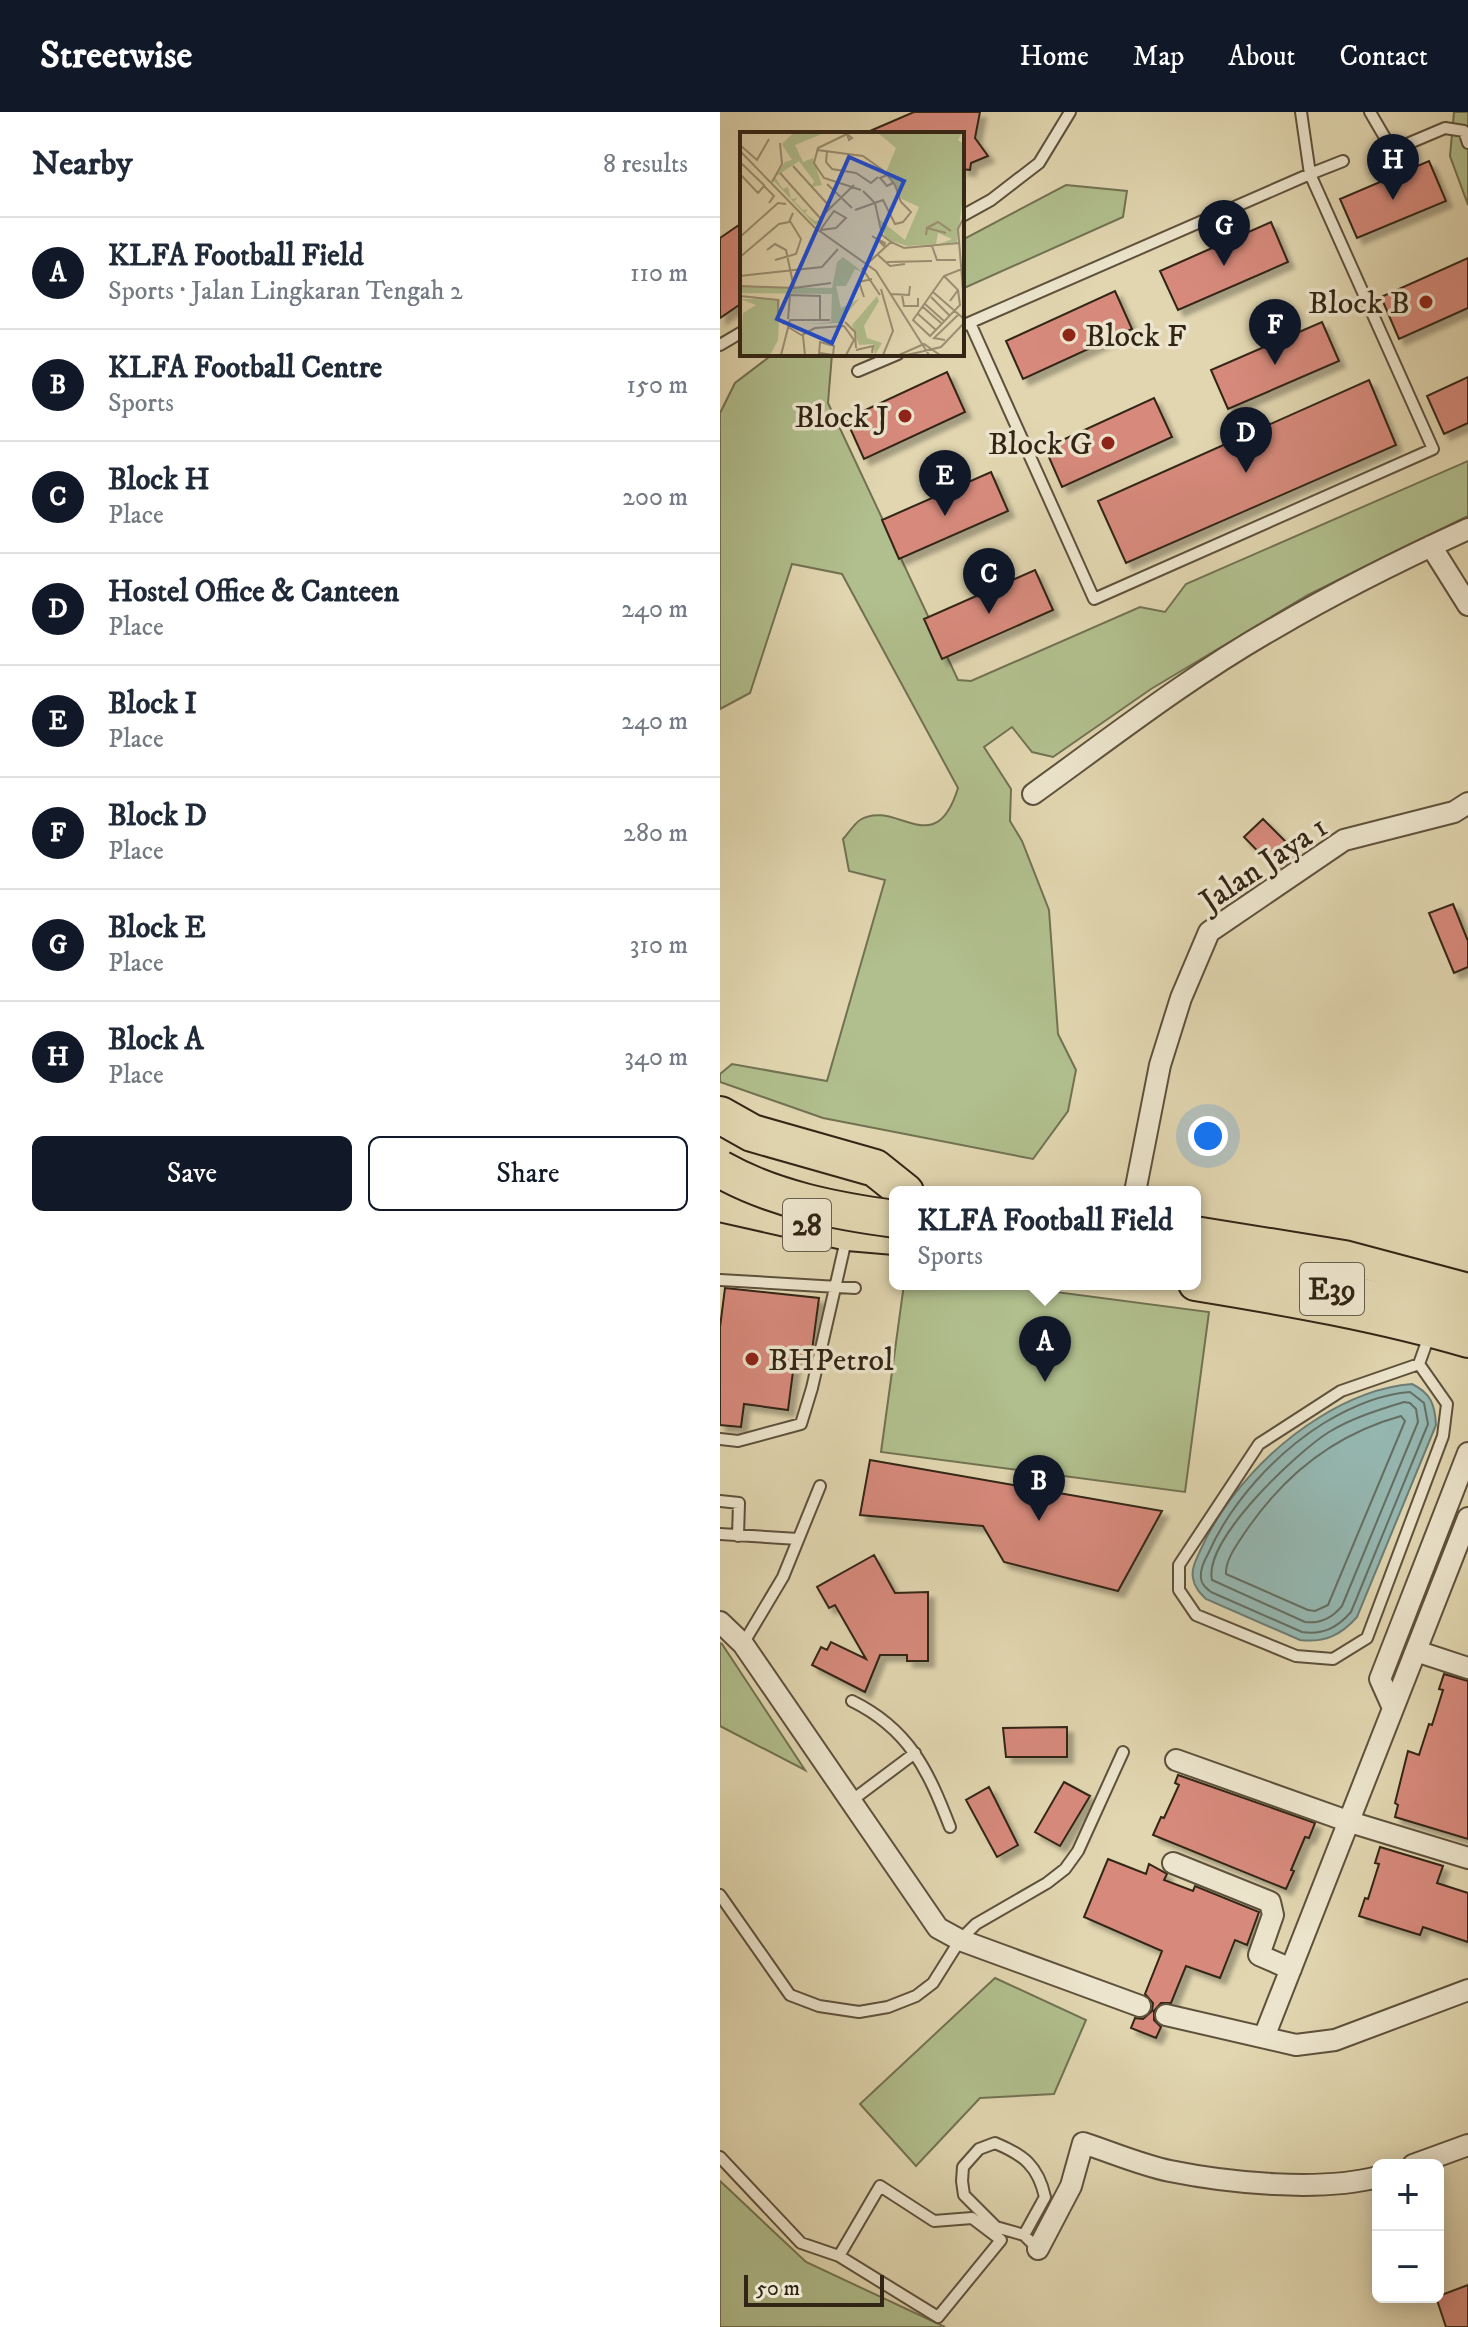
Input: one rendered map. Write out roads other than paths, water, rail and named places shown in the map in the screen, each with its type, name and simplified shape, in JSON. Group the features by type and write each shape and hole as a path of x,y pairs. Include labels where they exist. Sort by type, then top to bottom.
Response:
{"highway":[{"path":"720,1115 736,1128 875,1168 898,1186"},
{"path":"720,1170 782,1196 889,1218"},
{"name":"28","path":"720,1170 785,1187 889,1198"},
{"name":"28","path":"721,1207 848,1234 889,1237"},
{"path":"1201,1234 1344,1257 1468,1290"},
{"name":"E39","path":"1201,1262 1347,1293 1468,1323"},
{"path":"1201,1285 1292,1300 1468,1341"}],"street":[{"path":"1033,794 1172,693 1272,629 1468,529"},
{"path":"1431,546 1468,605"},
{"name":"Jalan Jaya 1","path":"1136,1186 1160,1065 1181,998 1209,932 1344,840 1454,812 1468,803"},
{"path":"1393,1708 1380,1679 1468,1453"},
{"path":"1264,2037 1468,1518"},
{"path":"720,1622 743,1644 938,1928 960,1940 1140,2006"},
{"path":"1416,1651 1468,1668"},
{"path":"1176,1760 1350,1822 1468,1858"},
{"path":"1173,1863 1270,1902 1273,1915 1259,1955 1291,1969"},
{"path":"1166,2015 1296,2045 1335,2040 1468,1990"},
{"path":"1031,2242 1071,2186 1083,2143 1168,2171 1238,2182 1307,2184 1372,2178"},
{"path":"1430,2159 1468,2145"}],"lane":[{"path":"964,215 991,200 1039,163 1070,112"},
{"path":"1301,112 1310,174 1433,449 1094,599 966,325 1310,174 1343,161"},
{"path":"1370,112 1391,148 1445,128 1464,131 1468,143"},
{"path":"720,345 740,333"},
{"path":"858,371 893,356"},
{"path":"720,1439 738,1441 801,1424 848,1234"},
{"path":"720,1280 855,1288"},
{"path":"1419,1364 1431,1330"},
{"path":"1419,1364 1447,1404 1443,1436 1367,1638 1333,1659 1296,1656 1196,1615 1179,1590 1179,1565 1259,1444 1341,1391 1419,1364"},
{"path":"743,1644 783,1577 820,1486"},
{"path":"720,1501 739,1503 738,1536"},
{"path":"720,1534 798,1539"},
{"path":"852,1701 884,1719 900,1733 936,1790 950,1827"},
{"path":"720,1895 790,1995 819,2006 859,2012 888,2007 916,1996 933,1983 960,1940 976,1924 1047,1883 1065,1869 1078,1851 1123,1752"},
{"path":"851,1801 915,1753"},
{"path":"995,2143 1015,2152 1040,2175 1045,2197 1031,2242 996,2227 964,2195 963,2167 979,2149 995,2143"},
{"path":"720,2157 801,2243 839,2256 938,2317 1001,2240 972,2218 934,2221 880,2186 839,2256"}],"water":[{"path":"1412,1384 1431,1400 1436,1425 1357,1617 1332,1636 1300,1640 1206,1599 1194,1581 1195,1563 1211,1529 1251,1474 1284,1443 1330,1411 1376,1391"}],"place":[{"name":"Block A","path":"1393,200"},
{"name":"Block E","path":"1224,266"},
{"name":"Block B","path":"1426,302"},
{"name":"Block F","path":"1069,335"},
{"name":"Block D","path":"1275,365"},
{"name":"Block J","path":"905,416"},
{"name":"Block G","path":"1108,443"},
{"name":"Hostel Office & Canteen","path":"1246,473"},
{"name":"Block I","path":"945,516"},
{"name":"Block H","path":"989,614"},
{"name":"BHPetrol","path":"752,1359"},
{"name":"KLFA Football Field","path":"1045,1382"},
{"name":"KLFA Football Centre","path":"1039,1521"}]}
